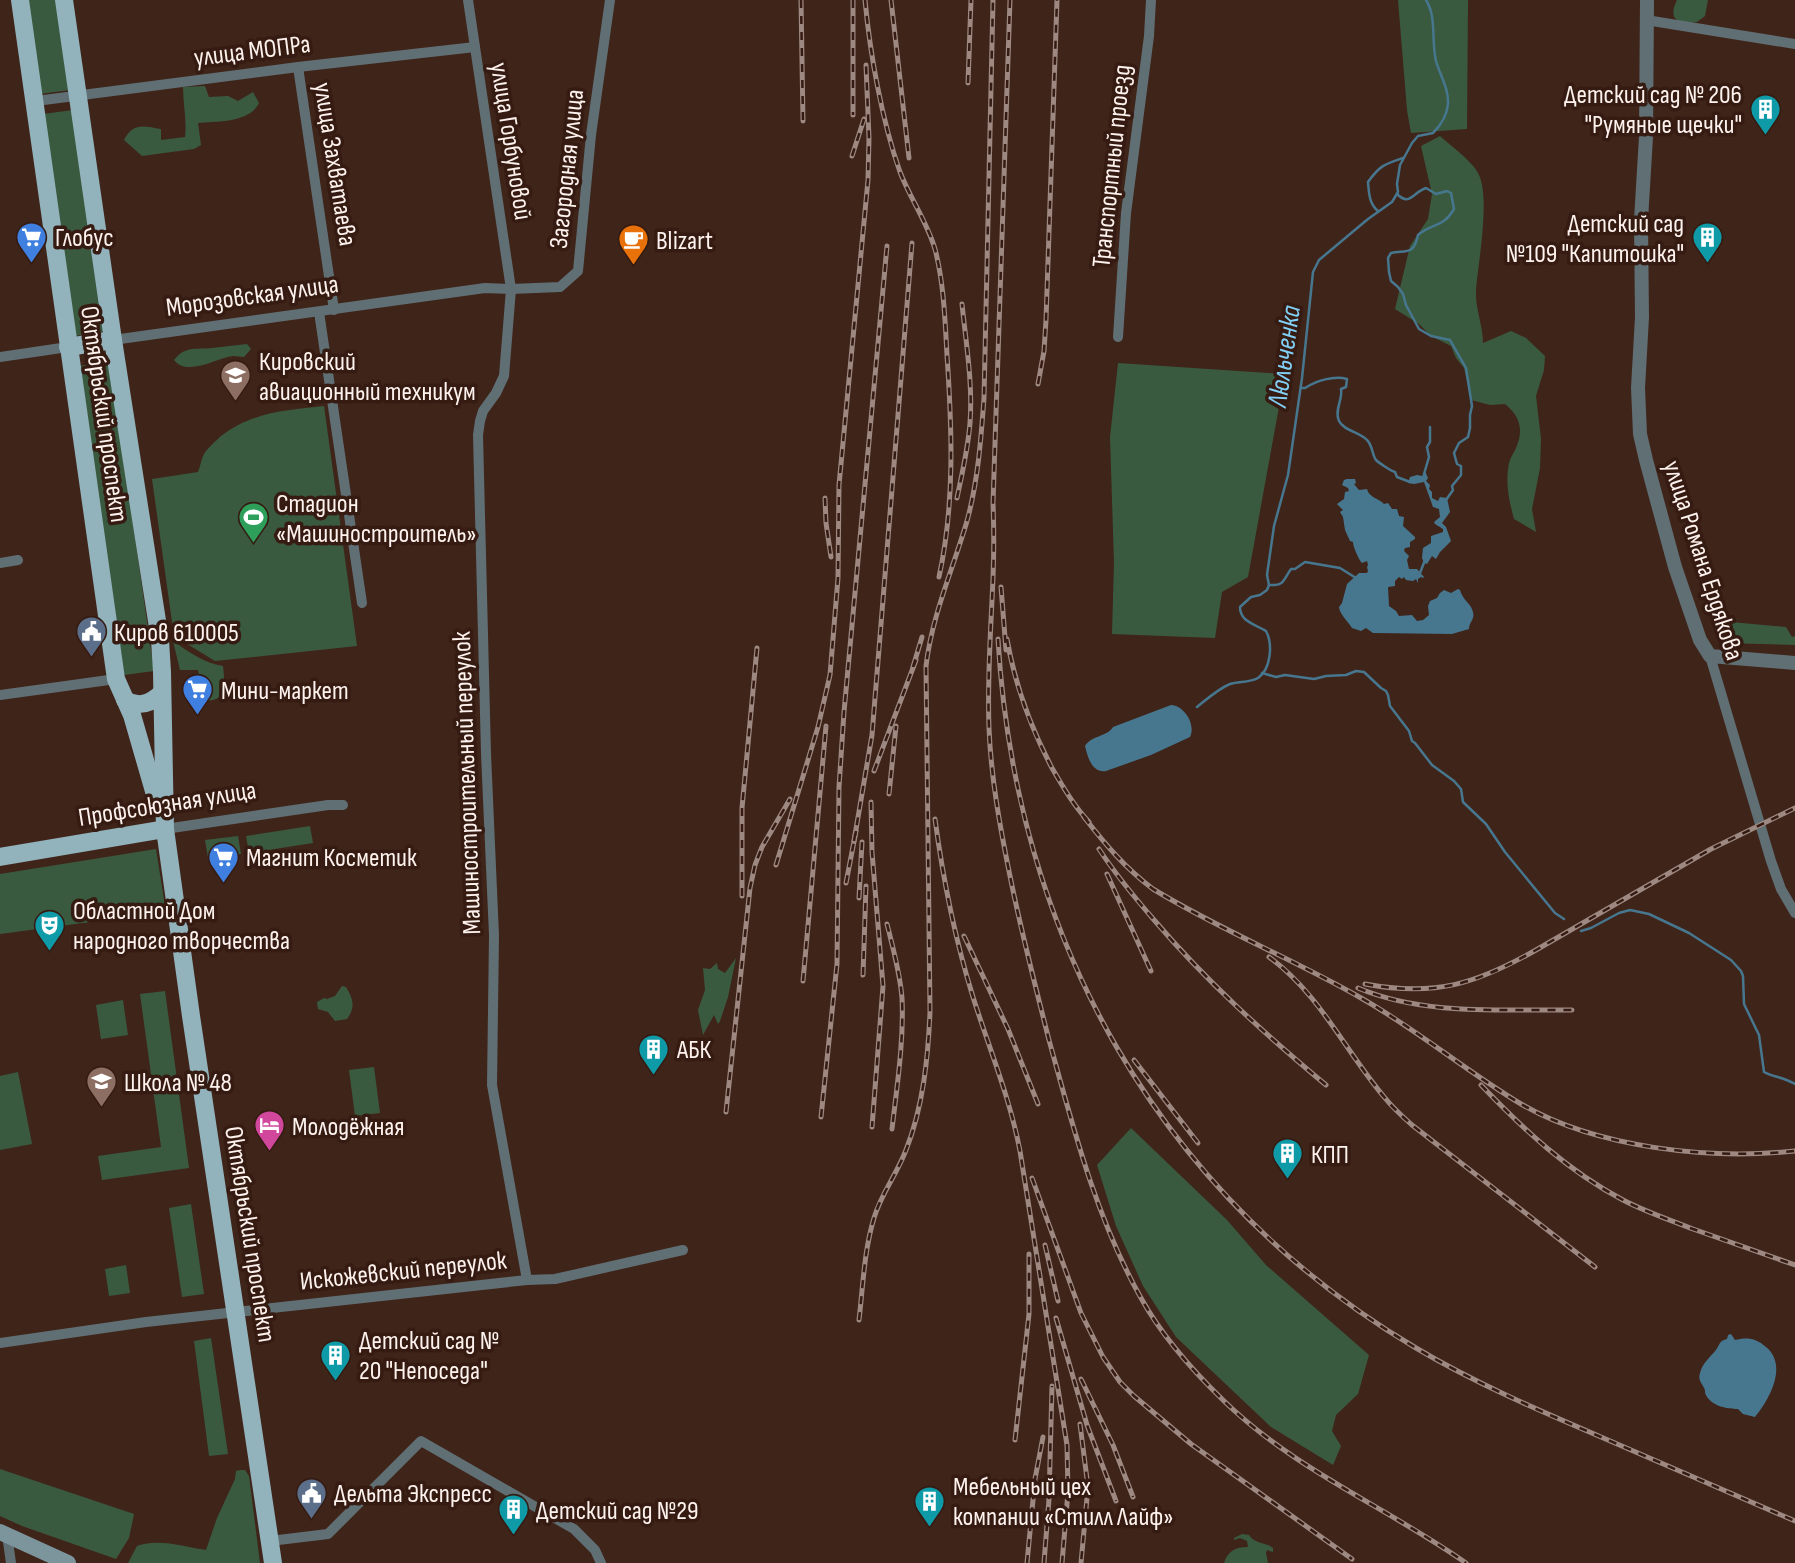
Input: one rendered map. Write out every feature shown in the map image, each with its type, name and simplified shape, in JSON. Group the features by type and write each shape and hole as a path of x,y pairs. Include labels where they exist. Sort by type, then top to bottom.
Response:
{"main road":[{"name":"Октябрьский проспект","path":"20,0 116,679 132,715 165,829"},
{"name":"Октябрьский проспект","path":"64,0 160,640 165,829 271,1556"},
{"name":"Морозовская улица","path":"68,347 113,340"},
{"path":"125,699 140,705 154,701 162,693"},
{"name":"Профсоюзная улица","path":"0,857 165,829"},
{"path":"4,1534 68,1563"}],"street":[{"name":"улица Горбуновой","path":"468,0 511,289"},
{"name":"Загородная улица","path":"511,289 560,287 578,271 591,135 610,0"},
{"name":"Транспортный проезд","path":"1118,337 1126,213 1149,36 1151,0"},
{"name":"улица Романа Ердякова","path":"1647,0 1646,137 1641,220 1642,317 1638,388 1640,434 1675,567 1700,638 1710,656 1781,890 1795,913"},
{"path":"1646,20 1795,44"},
{"name":"улица МОПРа","path":"36,102 298,67 475,47"},
{"name":"улица Захватаева","path":"298,67 334,310"},
{"name":"Морозовская улица","path":"113,340 485,288 511,289"},
{"name":"Машиностроительный переулок","path":"511,289 504,376 483,411 478,435 486,754 494,935 492,1085 527,1280"},
{"path":"319,312 362,603"},
{"name":"Морозовская улица","path":"0,358 68,347"},
{"path":"0,563 18,560"},
{"path":"1710,656 1795,663"},
{"path":"0,695 116,679"},
{"name":"Профсоюзная улица","path":"165,829 328,805 344,805"},
{"name":"Искожевский переулок","path":"0,1343 236,1312 555,1279 683,1250"},
{"path":"271,1556 328,1534 421,1441 574,1529 596,1550 601,1563"},
{"path":"4,1534 11,1563"}],"green space":[{"path":"26,0 58,0 71,90 39,94"},
{"path":"1398,0 1468,0 1467,129 1411,133"},
{"path":"1677,0 1708,0 1705,16 1697,22 1677,20 1673,13"},
{"path":"205,86 209,97 228,96 238,101 253,92 259,103 254,110 240,118 198,123 201,145 194,149 142,156 124,140 131,130 140,127 161,129 161,140 185,137 183,87"},
{"path":"73,110 105,331 75,336 43,114"},
{"path":"1440,136 1471,163 1482,184 1484,213 1476,297 1483,343 1511,331 1526,338 1545,356 1536,396 1541,439 1540,468 1532,509 1536,532 1514,519 1509,498 1509,463 1520,435 1514,413 1505,404 1490,405 1471,400 1464,368 1451,346 1431,336 1419,324 1395,309 1410,246 1428,219 1432,194 1421,146"},
{"path":"247,344 251,349 244,357 233,356 194,367 180,365 174,360 178,355 192,349"},
{"path":"110,361 154,671 124,675 79,366"},
{"path":"1118,363 1285,374 1248,577 1222,592 1215,638 1112,634 1114,562 1110,437"},
{"name":"Стадион «Машиностроитель»","path":"324,406 357,646 215,661 174,636 152,479 198,472 208,448 221,436 245,422 270,414"},
{"path":"1731,622 1786,627 1792,637 1795,636 1795,645 1724,643 1730,636"},
{"path":"173,641 203,660 223,666 224,684 220,697 204,700 198,670 180,670"},
{"path":"310,826 313,843 249,853 246,836"},
{"path":"238,836 241,854 208,858 205,840"},
{"path":"156,849 166,912 0,934 0,874"},
{"path":"736,958 720,1021 718,1024 714,1015 703,1035 698,1010 705,990 703,968 710,969 717,963 718,969 725,973"},
{"path":"342,986 346,987 352,999 352,1007 347,1019 335,1021 328,1012 318,1009 317,1002 335,996"},
{"path":"165,991 189,1168 102,1180 98,1156 161,1147 140,994"},
{"path":"123,1000 128,1035 101,1039 96,1005"},
{"path":"374,1067 380,1113 355,1116 349,1070"},
{"path":"18,1072 32,1144 0,1150 0,1076"},
{"path":"1131,1128 1227,1220 1266,1265 1369,1355 1358,1394 1336,1415 1332,1431 1341,1446 1333,1465 1271,1427 1176,1337 1143,1286 1116,1226 1097,1165"},
{"path":"191,1204 204,1294 182,1297 169,1208"},
{"path":"126,1265 130,1293 109,1296 105,1269"},
{"path":"211,1338 228,1454 209,1456 194,1341"},
{"path":"0,1469 134,1514 129,1538 116,1559 0,1516"},
{"path":"245,1470 249,1476 260,1563 128,1563 137,1546 145,1544 163,1543 206,1550 236,1471"},
{"path":"1242,1534 1273,1548 1273,1552 1267,1550 1266,1553 1268,1563 1224,1563 1233,1550 1248,1547 1247,1541 1240,1538 1234,1540"}],"water":[{"path":"1425,471 1432,498 1438,501 1440,497 1447,498 1450,512 1442,523 1451,541 1436,559 1432,556 1427,564 1422,558 1423,548 1431,543 1431,536 1443,532 1434,522 1440,517 1439,509 1433,507 1424,482 1408,483 1410,477 1422,476"},
{"path":"1347,479 1355,479 1354,484 1359,490 1367,489 1384,504 1388,503 1392,509 1397,509 1399,516 1404,517 1403,526 1415,537 1410,542 1410,547 1404,551 1409,556 1409,569 1417,569 1424,577 1418,579 1418,583 1416,579 1413,581 1399,577 1395,586 1388,587 1389,606 1399,616 1412,615 1417,621 1423,620 1429,615 1430,601 1444,590 1451,593 1458,589 1473,612 1469,629 1452,634 1373,633 1366,628 1361,631 1352,628 1339,607 1347,584 1359,573 1367,573 1368,565 1367,561 1362,563 1353,542 1350,541 1340,512 1343,510 1337,504 1344,499 1345,492 1349,491 1342,485"},
{"path":"1171,705 1181,709 1188,717 1192,727 1190,737 1106,771 1097,770 1091,764 1085,746 1091,740 1107,733 1113,727"},
{"path":"1731,1334 1735,1340 1751,1339 1759,1342 1772,1354 1776,1363 1771,1392 1755,1417 1743,1414 1738,1409 1715,1404 1707,1397 1700,1379 1704,1364"}],"waterway":[{"name":"Люльченка","path":"1197,707 1226,686 1258,678 1268,663 1270,649 1266,631 1245,619 1240,607 1251,597 1267,590 1269,585 1267,575 1274,526 1288,475 1302,378 1313,272 1319,260 1392,202 1398,192 1400,165 1412,143 1418,136 1433,133 1445,116 1447,93 1436,61 1432,14 1426,0"},
{"path":"1378,211 1371,202 1368,182 1383,166 1403,158"},
{"path":"1397,194 1408,199 1426,188 1436,194 1447,191 1451,193 1454,209 1446,219 1418,235 1412,249 1391,253 1388,258 1391,281 1403,294 1419,329 1431,336 1450,340 1466,368 1472,406 1470,428 1468,437 1459,443 1454,453 1457,464 1461,466 1461,475 1446,500"},
{"path":"1301,388 1331,378 1347,379 1346,387 1341,389 1337,413 1339,421 1344,427 1367,440 1378,461 1395,472 1397,477 1410,482"},
{"path":"1424,474 1429,457 1427,447 1430,442 1430,427"},
{"path":"1420,573 1425,560"},
{"path":"1269,585 1281,583 1291,569 1305,562 1340,568 1356,578"},
{"path":"1262,673 1276,677 1285,675 1314,679 1364,672 1386,691 1390,706 1409,731 1412,741 1432,765 1461,789 1463,802 1486,824 1505,852 1555,913 1564,919"},
{"path":"1581,931 1630,910 1649,914 1689,933 1731,960 1743,976 1744,1004 1759,1035 1764,1072 1795,1084"}],"railway":[{"path":"801,0 803,121"},
{"path":"853,0 853,115"},
{"path":"865,0 882,109 900,172 932,239 942,289 951,466 948,522 939,577"},
{"path":"891,0 909,158"},
{"path":"968,83 971,0"},
{"path":"859,1320 871,1230 877,1209 912,1134 926,1065 930,1012 926,666 938,610 971,506 980,444 984,398 993,0"},
{"path":"1010,0 993,503 994,559 988,690 990,747 999,821 1019,917 1077,1139 1098,1204 1125,1268 1158,1326 1200,1377 1250,1425 1279,1447 1466,1563"},
{"path":"1038,384 1046,320 1057,0"},
{"path":"776,865 818,727 830,675 838,578 839,485 868,180 866,65"},
{"path":"852,156 864,119"},
{"path":"854,841 872,735 912,243"},
{"path":"821,1117 837,964 839,787 844,712 887,246"},
{"path":"957,498 968,442 971,408 962,304"},
{"path":"825,498 831,557"},
{"path":"1001,587 1006,650"},
{"path":"913,667 922,637"},
{"path":"998,639 1010,748 1034,853 1070,953 1117,1047 1175,1134 1244,1214 1325,1286 1438,1361 1530,1406 1795,1521"},
{"path":"1007,639 1019,689 1037,737 1052,768 1089,822"},
{"path":"742,896 742,808 757,648"},
{"path":"874,771 916,660"},
{"path":"803,981 826,726"},
{"path":"889,794 896,726"},
{"path":"726,1112 750,888 762,847 790,799"},
{"path":"871,802 872,852 883,986 872,1127"},
{"path":"1365,984 1390,988 1434,988 1454,985 1494,971 1536,950 1711,849 1795,808"},
{"path":"1084,817 1133,873 1153,889 1361,998 1521,1104 1551,1119 1618,1141 1690,1152 1726,1154 1795,1151"},
{"path":"935,819 961,953 1005,1092 1020,1151 1067,1445 1068,1492 1062,1563"},
{"path":"846,883 856,831"},
{"path":"859,898 862,842"},
{"path":"1099,849 1133,895 1195,965 1259,1027 1326,1085"},
{"path":"1107,874 1151,971"},
{"path":"863,975 866,886"},
{"path":"887,924 902,998 901,1047 892,1129"},
{"path":"964,936 1008,1029 1038,1104"},
{"path":"1269,957 1318,1005 1371,1080 1402,1116 1595,1267"},
{"path":"1358,988 1384,997 1436,1007 1572,1010"},
{"path":"1134,1060 1198,1143"},
{"path":"1481,1085 1565,1163 1603,1189 1658,1216 1795,1265"},
{"path":"1032,1178 1081,1313 1103,1357 1120,1382 1191,1444 1352,1559"},
{"path":"1045,1245 1058,1301"},
{"path":"1015,1440 1029,1314 1029,1254"},
{"path":"1056,1318 1087,1425 1116,1501"},
{"path":"1081,1379 1113,1445 1133,1497"},
{"path":"1044,1563 1049,1499 1052,1386"},
{"path":"1080,1424 1088,1487 1081,1563"},
{"path":"1027,1563 1035,1479 1043,1437"}],"place":[{"name":"Детский сад № 206 \"Румяные щечки\"","path":"1765,136"},
{"name":"Глобус","path":"32,264"},
{"name":"Детский сад №109 \"Капитошка\"","path":"1707,265"},
{"name":"Blizart","path":"633,267"},
{"name":"Кировский авиационный техникум","path":"236,403"},
{"name":"Стадион «Машиностроитель»","path":"253,545"},
{"name":"Киров 610005","path":"91,659"},
{"name":"Мини-маркет","path":"198,717"},
{"name":"Магнит Косметик","path":"223,884"},
{"name":"Областной Дом народного творчества","path":"50,952"},
{"name":"АБК","path":"654,1076"},
{"name":"Школа № 48","path":"101,1109"},
{"name":"Молодёжная","path":"269,1153"},
{"name":"КПП","path":"1288,1181"},
{"name":"Детский сад № 20 \"Непоседа\"","path":"336,1382"},
{"name":"Дельта Экспресс","path":"311,1520"},
{"name":"Мебельный цех компании «Стилл Лайф»","path":"930,1528"},
{"name":"Детский сад №29","path":"513,1537"}]}
